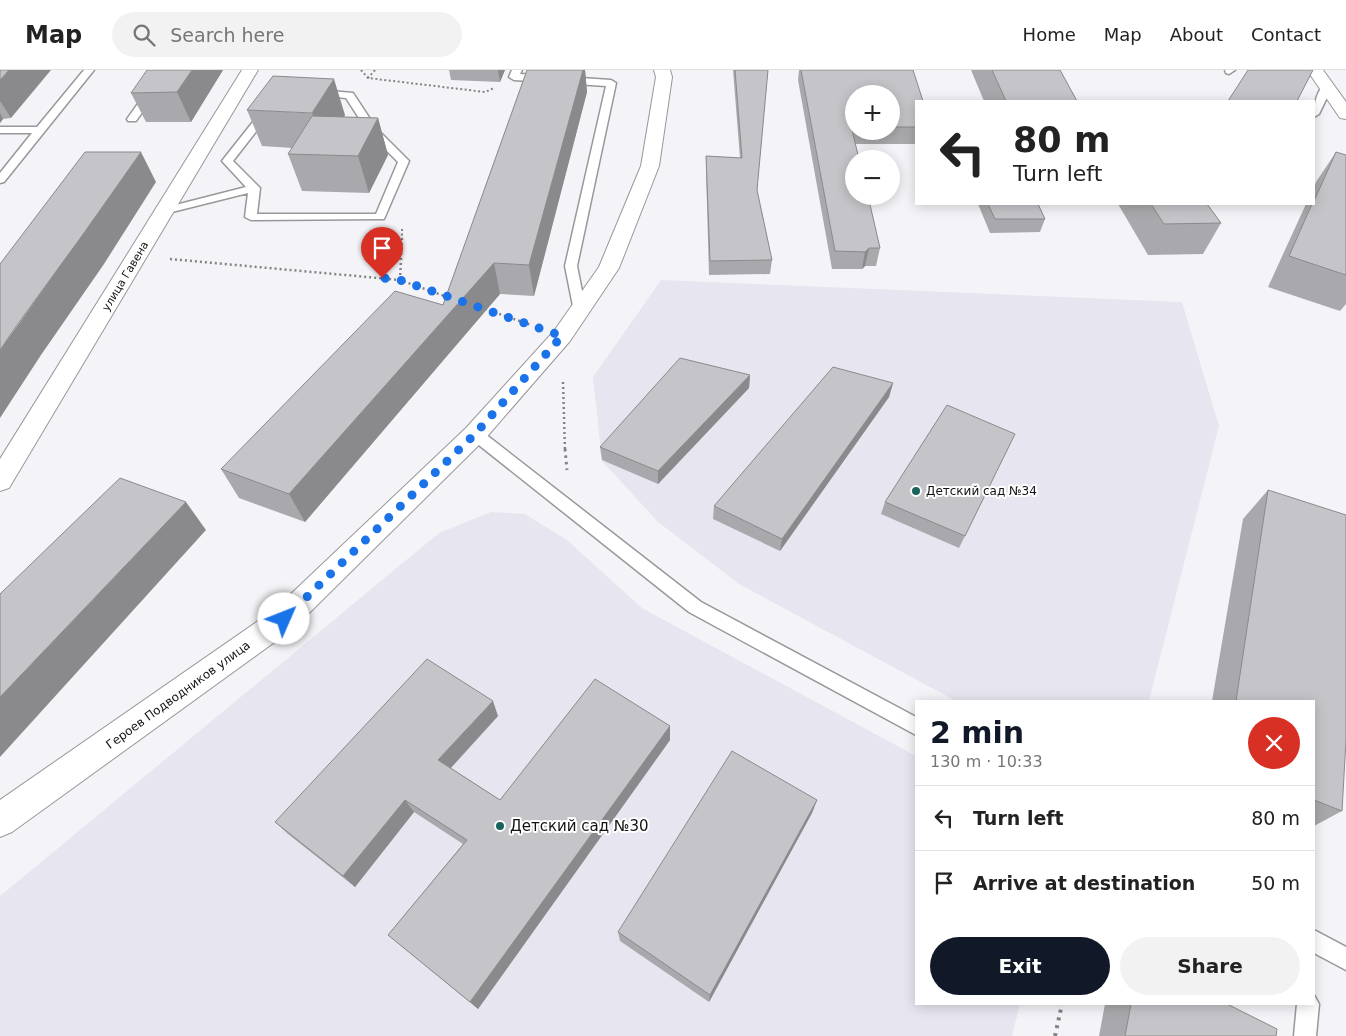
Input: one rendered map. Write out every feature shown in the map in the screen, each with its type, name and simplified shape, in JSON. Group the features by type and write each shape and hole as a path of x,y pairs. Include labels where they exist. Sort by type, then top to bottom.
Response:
{"street":[{"name":"улица Гавена","path":"0,481 250,70"},
{"name":"Героев Подводников улица","path":"0,820 284,619 475,434 562,336 609,268 650,166 664,77 662,70"},
{"path":"1315,70 1346,114"}],"lane":[{"path":"0,180 89,70"},
{"path":"132,119 167,70"},
{"path":"516,74 611,83 571,266 580,311"},
{"path":"1315,112 1327,87"},
{"path":"254,188 251,217 380,217 404,162 372,130 350,94 311,93"},
{"path":"254,188 227,161 276,100"},
{"path":"0,130 40,130"},
{"path":"164,210 254,188"},
{"path":"475,434 695,606 915,725"},
{"path":"1315,942 1346,959"},
{"path":"1306,1036 1308,1005"}],"path":[{"path":"375,70 368,78 485,92 516,74"},
{"path":"137,256 400,280 454,299"},
{"path":"481,308 562,336"},
{"path":"563,381 566,468 573,475"},
{"path":"1055,1036 1062,1005"}],"shaded area":[{"name":"Детский сад №34","path":"661,280 1182,302 1219,426 1149,700 954,700 739,584 658,522 602,461 593,377"},
{"name":"Детский сад №30","path":"491,512 525,514 567,540 642,608 915,755 915,1005 1020,1005 1012,1036 0,1036 0,896 439,533"}],"building":[{"path":"0,70 9,70 0,80"},
{"path":"147,70 192,70 177,92 131,93"},
{"path":"527,70 583,70 529,265 494,263 289,494 221,469 395,291 443,305"},
{"path":"735,70 768,70 757,190 772,260 710,261 706,156 742,158"},
{"path":"801,70 913,70 923,100 915,100 915,127 900,127 900,85 845,85 845,140 854,140 857,150 845,150 845,205 870,205 880,248 869,248 865,252 835,251"},
{"path":"992,70 1060,70 1076,100 1006,100"},
{"path":"1248,70 1313,70 1298,100 1229,100"},
{"path":"273,76 334,79 312,113 247,110"},
{"path":"312,116 378,118 358,156 288,154"},
{"path":"85,152 141,152 0,350 0,264"},
{"path":"1336,152 1346,155 1346,275 1289,256 1312,205 1315,205 1315,199"},
{"path":"988,205 1038,205 1045,219 995,219"},
{"path":"1152,205 1208,205 1221,223 1164,224"},
{"path":"680,358 750,375 658,471 600,447"},
{"path":"833,367 893,383 782,539 714,506"},
{"path":"947,405 1015,434 965,536 885,502"},
{"path":"120,478 186,502 0,697 0,594"},
{"path":"1268,490 1346,515 1346,740 1342,811 1315,800 1315,700 1236,700"},
{"path":"427,659 493,701 438,760 500,800 595,679 670,726 470,1002 388,935 467,840 405,800 343,876 275,822"},
{"path":"732,751 817,800 710,995 618,932"},
{"path":"1131,1005 1229,1005 1277,1029 1276,1036 1125,1036"}],"place":[{"name":"Детский сад №34","path":"916,491"},
{"name":"Детский сад №30","path":"500,826"}],"route":[{"path":"284,619 475,434 562,336 400,280 382,278"}]}
